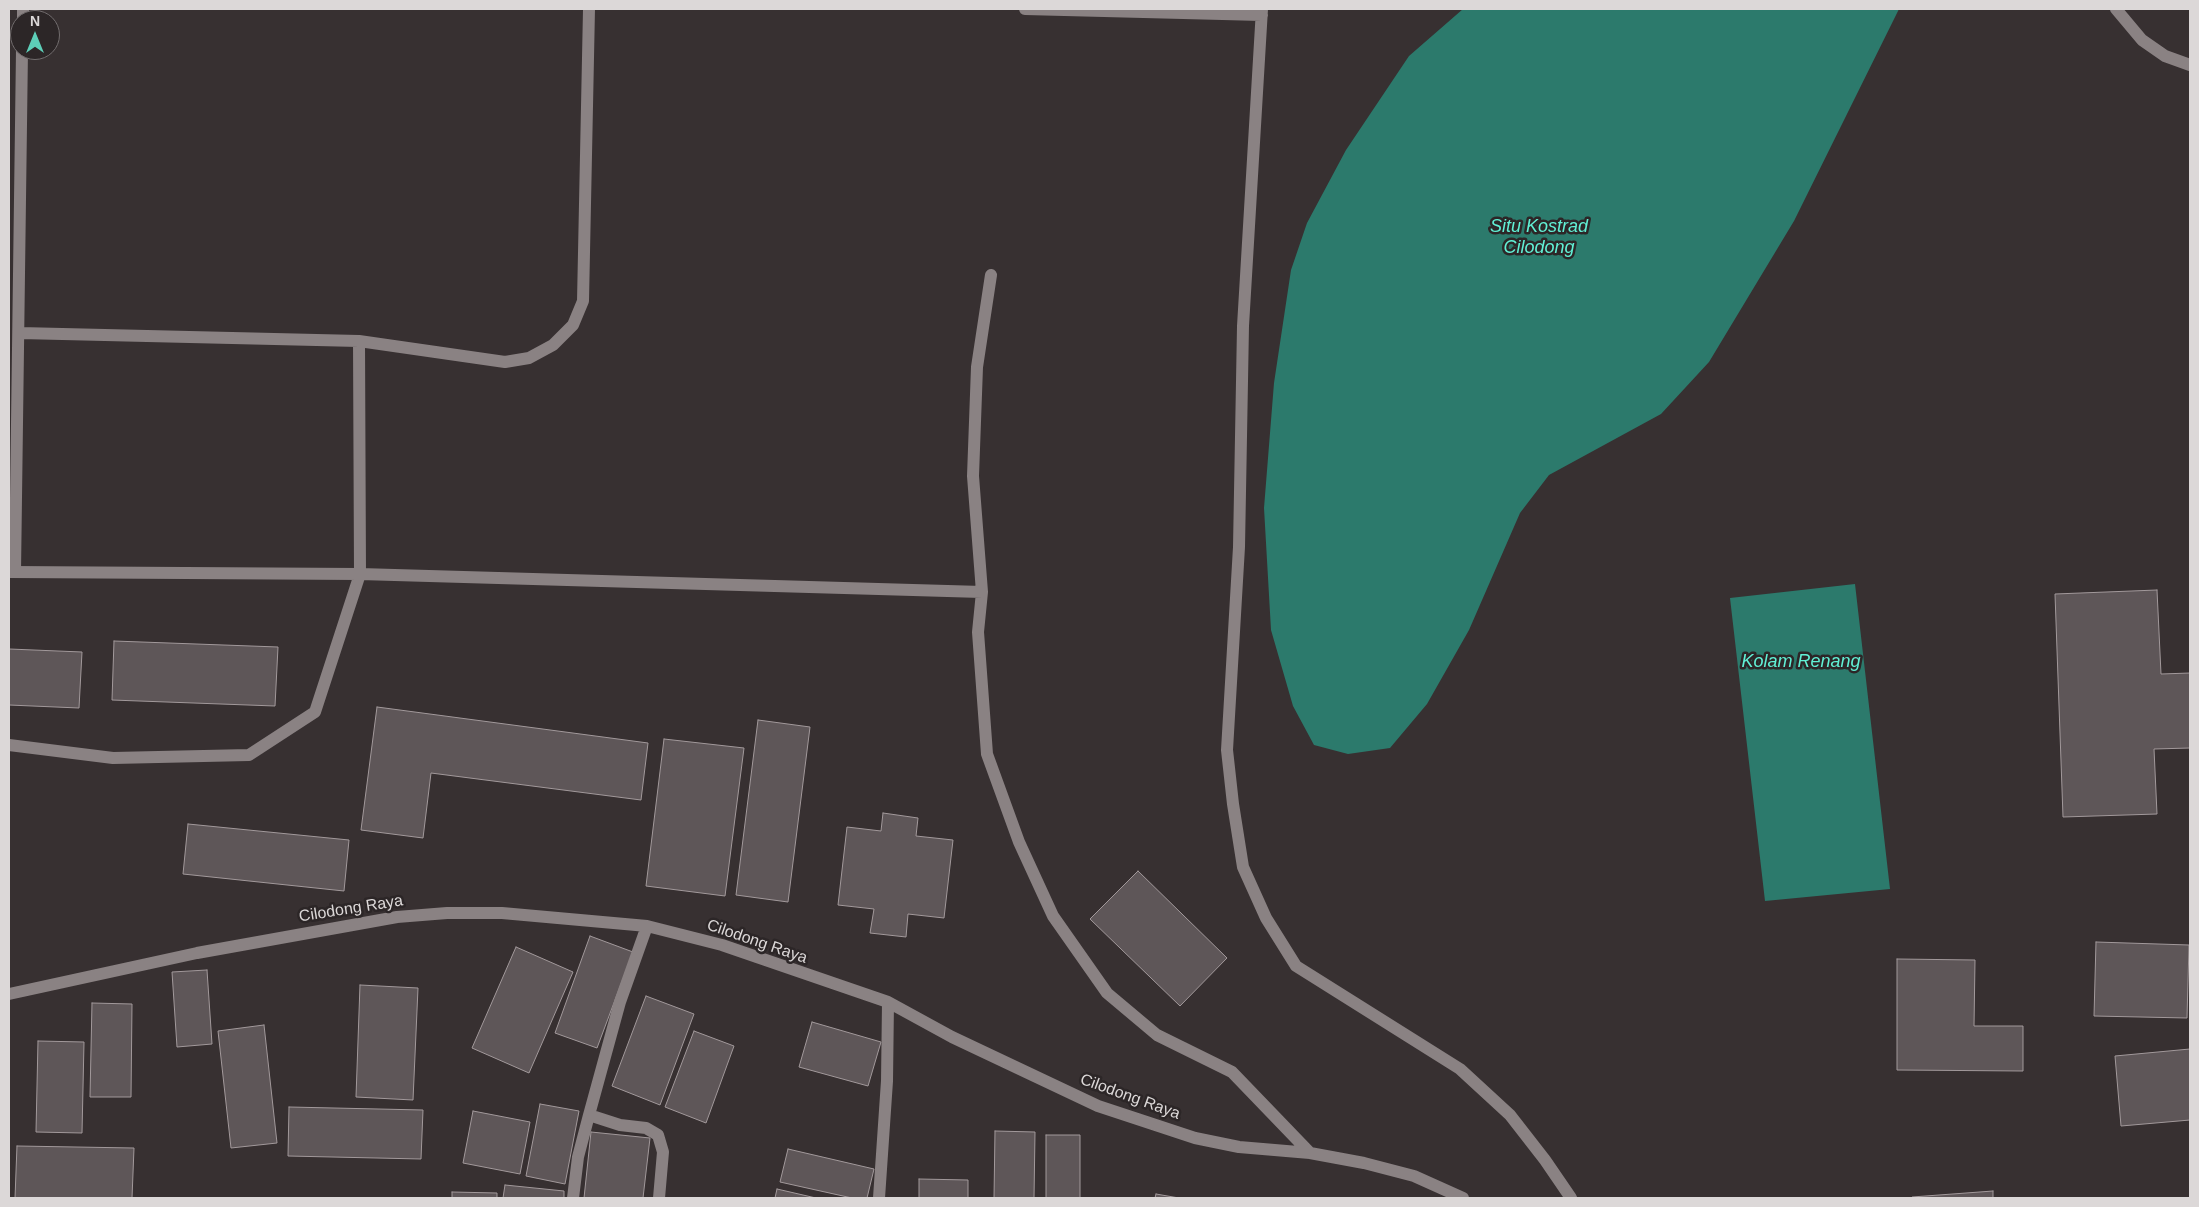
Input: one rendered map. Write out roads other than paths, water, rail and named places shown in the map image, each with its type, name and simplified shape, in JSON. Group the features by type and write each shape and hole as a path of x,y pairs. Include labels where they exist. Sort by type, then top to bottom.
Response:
{"street":[{"path":"20,333 359,342 505,362 529,358 552,345 573,325 583,301 589,9"},
{"path":"1025,9 1262,12 1243,326 1239,547 1227,750 1243,867 1266,918 1296,966 1460,1069 1510,1115 1545,1160 1570,1198"},
{"path":"2116,9 2142,40 2164,56 2190,65"},
{"path":"22,60 20,333 12,572 360,574 982,592"},
{"path":"990,275 977,367 973,476 982,592 978,632 987,754 1019,842 1053,916 1107,993 1157,1035 1232,1072 1310,1153"},
{"path":"9,745 113,758 248,755 315,712 360,574 359,342"},
{"name":"Cilodong Raya","path":"9,994 197,953 397,917 448,913 502,913 647,926 722,945 888,1002 952,1037 1098,1106 1195,1138 1239,1147 1310,1153 1364,1163 1414,1176 1448,1195 1463,1198"},
{"path":"573,1198 578,1157 589,1115 620,1002 647,926"},
{"path":"879,1198 887,1081 888,1002"},
{"path":"589,1115 620,1124 646,1128 658,1135 663,1152 658,1198"}],"water":[{"name":"Situ Kostrad Cilodong","path":"1463,9 1899,9 1794,221 1709,362 1661,414 1549,475 1520,513 1469,630 1427,704 1390,748 1348,754 1314,745 1293,706 1271,630 1264,508 1274,383 1291,270 1307,223 1346,150 1409,56"},
{"name":"Kolam Renang","path":"1855,584 1890,889 1765,901 1730,598"}]}
